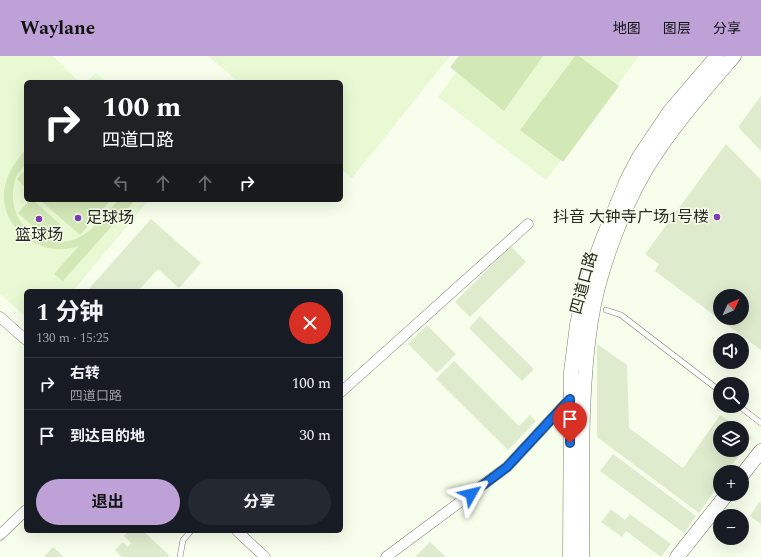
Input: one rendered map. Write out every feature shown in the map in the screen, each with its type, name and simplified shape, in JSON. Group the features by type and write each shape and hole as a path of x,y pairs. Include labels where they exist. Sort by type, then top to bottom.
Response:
{"street":[{"name":"四道口路","path":"570,557 570,399 574,344 585,287 597,253 625,186 639,158 670,111 717,56"},
{"name":"四道口路","path":"582,557 584,387 591,320 601,279 617,231 645,172 679,121 734,56"},
{"path":"343,390 528,224"},
{"path":"0,317 24,338"},
{"path":"386,557 507,467 570,399"},
{"path":"749,466 761,451"},
{"path":"677,557 721,501"},
{"path":"0,535 24,512"},
{"path":"239,533 265,557"}],"lane":[{"path":"606,310 621,315 713,386"},
{"path":"748,413 761,423"},
{"path":"180,557 183,540 189,533"}],"shaded area":[{"path":"0,56 53,56 77,80 24,80 24,202 147,202 75,289 24,289 24,315 0,294"},
{"path":"208,56 450,56 352,178 343,171 343,80 237,80"},
{"path":"459,56 543,56 504,111 450,67"},
{"path":"469,56 639,56 546,180 438,97"},
{"path":"575,56 579,56 619,86 563,162 520,130"},
{"path":"96,73 105,80 88,80"},
{"path":"24,152 24,166 17,175 13,189 15,208 22,224 37,235 46,238 18,213 28,202 35,202 60,224 47,239 59,242 69,241 79,237 96,225 116,202 133,202 63,281 54,274 79,246 65,249 38,245 26,238 16,229 9,217 5,204 4,190 9,173"},
{"path":"24,171 24,186 17,179"},
{"name":"足球场","path":"42,202 109,202 80,235"}],"building":[{"path":"761,96 761,151 738,127"},
{"name":"抖音 大钟寺广场1号楼","path":"726,144 761,180 761,350 749,341 749,333 738,333 727,325 749,325 749,289 713,289 713,314 655,271 659,264 645,254"},
{"path":"151,219 201,263 179,288 158,269 140,289 89,289"},
{"path":"511,246 526,262 470,317 455,302"},
{"path":"480,316 534,369 522,381 469,328"},
{"path":"427,325 456,354 437,373 408,344"},
{"path":"597,344 627,365 629,428 683,468 713,425 713,457 738,457 732,465 713,465 713,493 699,513 597,437"},
{"path":"454,361 519,426 530,415 536,421 508,450 436,379"},
{"path":"720,415 729,421 716,421"},
{"path":"613,454 696,516 684,533 600,471"},
{"path":"759,502 761,503 761,524 750,516"},
{"path":"611,509 625,520 630,514 671,544 661,557 626,531 622,537 601,522"},
{"path":"126,533 145,533 169,555 168,557 122,557 115,550 123,542 128,547 131,543 124,536"},
{"path":"430,542 446,557 415,557"},
{"path":"53,547 64,557 44,557"}],"place":[{"name":"抖音 大钟寺广场1号楼","path":"717,217"},
{"name":"足球场","path":"78,218"},
{"name":"篮球场","path":"39,219"}],"route":[{"path":"471,494 507,467 570,399 570,443"}]}
